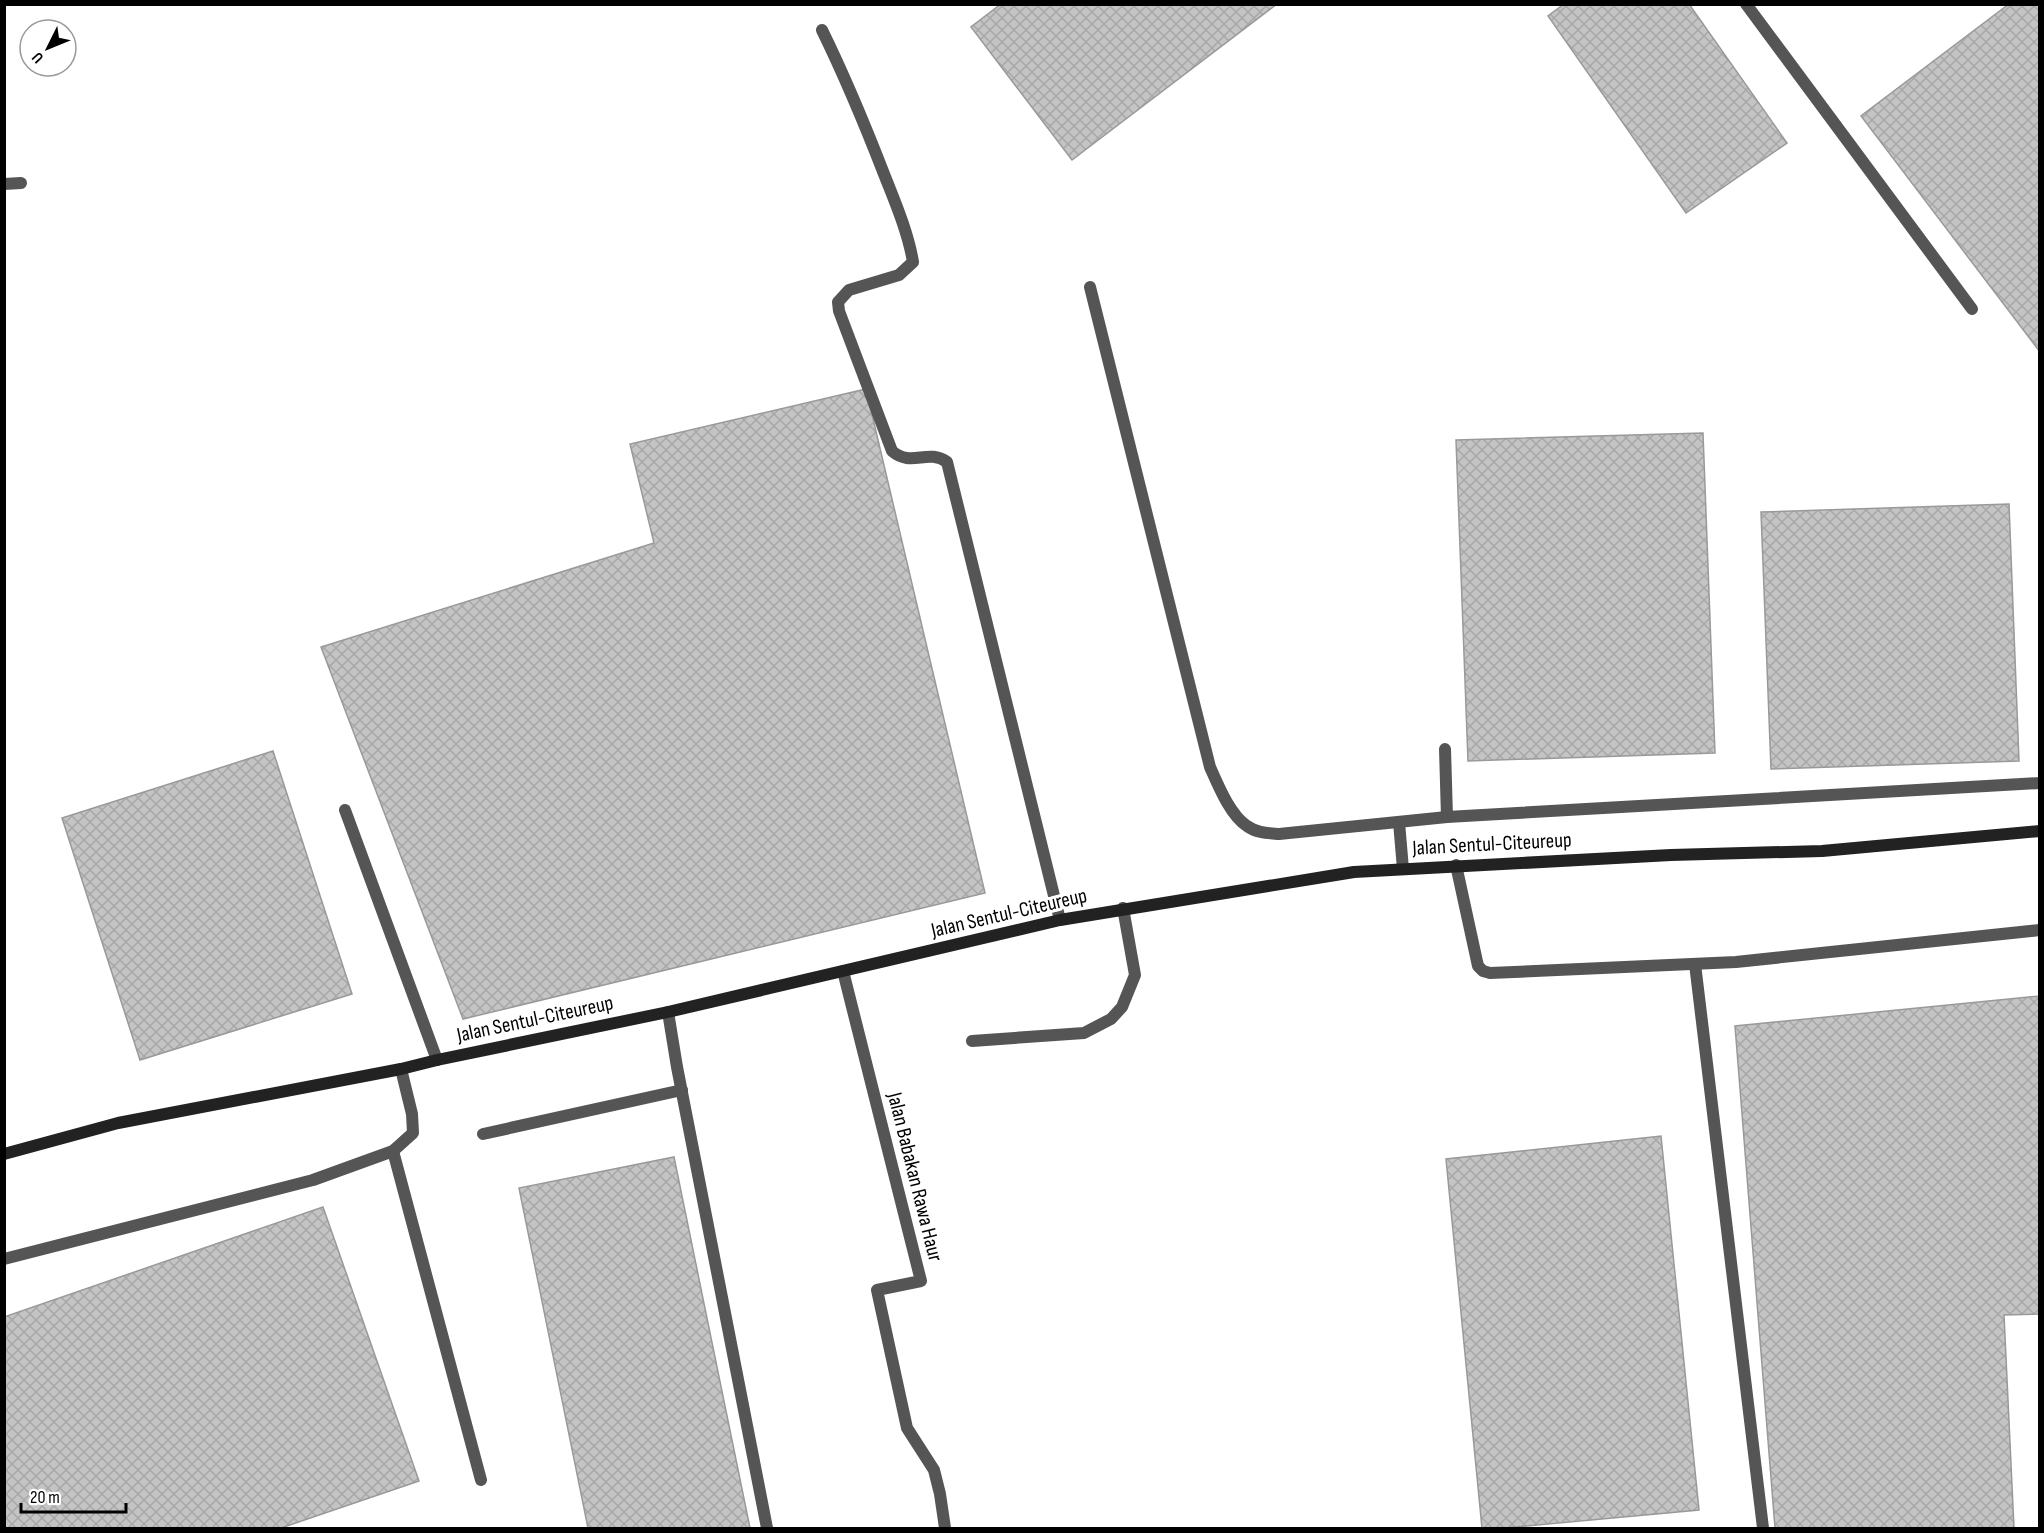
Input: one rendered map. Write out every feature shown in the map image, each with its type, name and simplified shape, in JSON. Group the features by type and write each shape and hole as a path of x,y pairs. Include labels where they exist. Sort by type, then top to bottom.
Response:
{"street":[{"name":"Jalan Sentul-Citeureup","path":"4,1154 118,1123 401,1069 668,1012 1060,920 1123,908 1354,872 1671,855 1822,851 2040,831"}],"lane":[{"path":"1746,4 1972,309"},
{"path":"822,30 858,106 894,198 913,262 899,275 849,290 838,302 838,311 892,451 899,457 909,459 934,455 947,462 1060,920"},
{"path":"4,184 21,183"},
{"path":"1090,287 1210,767 1223,796 1245,826 1260,832 1279,834 1447,817 2040,783"},
{"path":"1445,749 1447,817"},
{"path":"345,810 437,1060"},
{"path":"1399,822 1403,869"},
{"path":"1456,865 1476,961 1485,972 1736,962 2040,930"},
{"path":"972,1041 1084,1033 1111,1018 1122,1007 1135,975 1123,908"},
{"path":"1695,963 1763,1528"},
{"name":"Jalan Babakan Rawa Haur","path":"843,971 921,1281 877,1290 907,1428 934,1470 945,1528"},
{"path":"668,1012 767,1528"},
{"path":"4,1259 313,1180 393,1151 413,1133 412,1114 401,1069"},
{"path":"483,1134 682,1090"},
{"path":"393,1151 481,1480"}],"building":[{"path":"1001,4 1277,4 1072,160 971,27"},
{"path":"1564,4 1689,4 1787,143 1686,213 1548,16"},
{"path":"2009,4 2040,4 2040,352 1861,116"},
{"path":"866,389 985,893 463,1019 321,647 654,543 630,444"},
{"path":"1703,433 1715,753 1468,761 1456,440"},
{"path":"2009,504 2019,761 1771,769 1761,512"},
{"path":"273,751 352,994 140,1060 62,818"},
{"path":"2040,996 2040,1314 2004,1315 2014,1528 1775,1528 1735,1026"},
{"path":"1661,1136 1699,1510 1504,1528 1482,1528 1446,1159"},
{"path":"674,1157 750,1528 588,1528 519,1188"},
{"path":"323,1207 419,1481 281,1528 4,1528 4,1317"}]}
